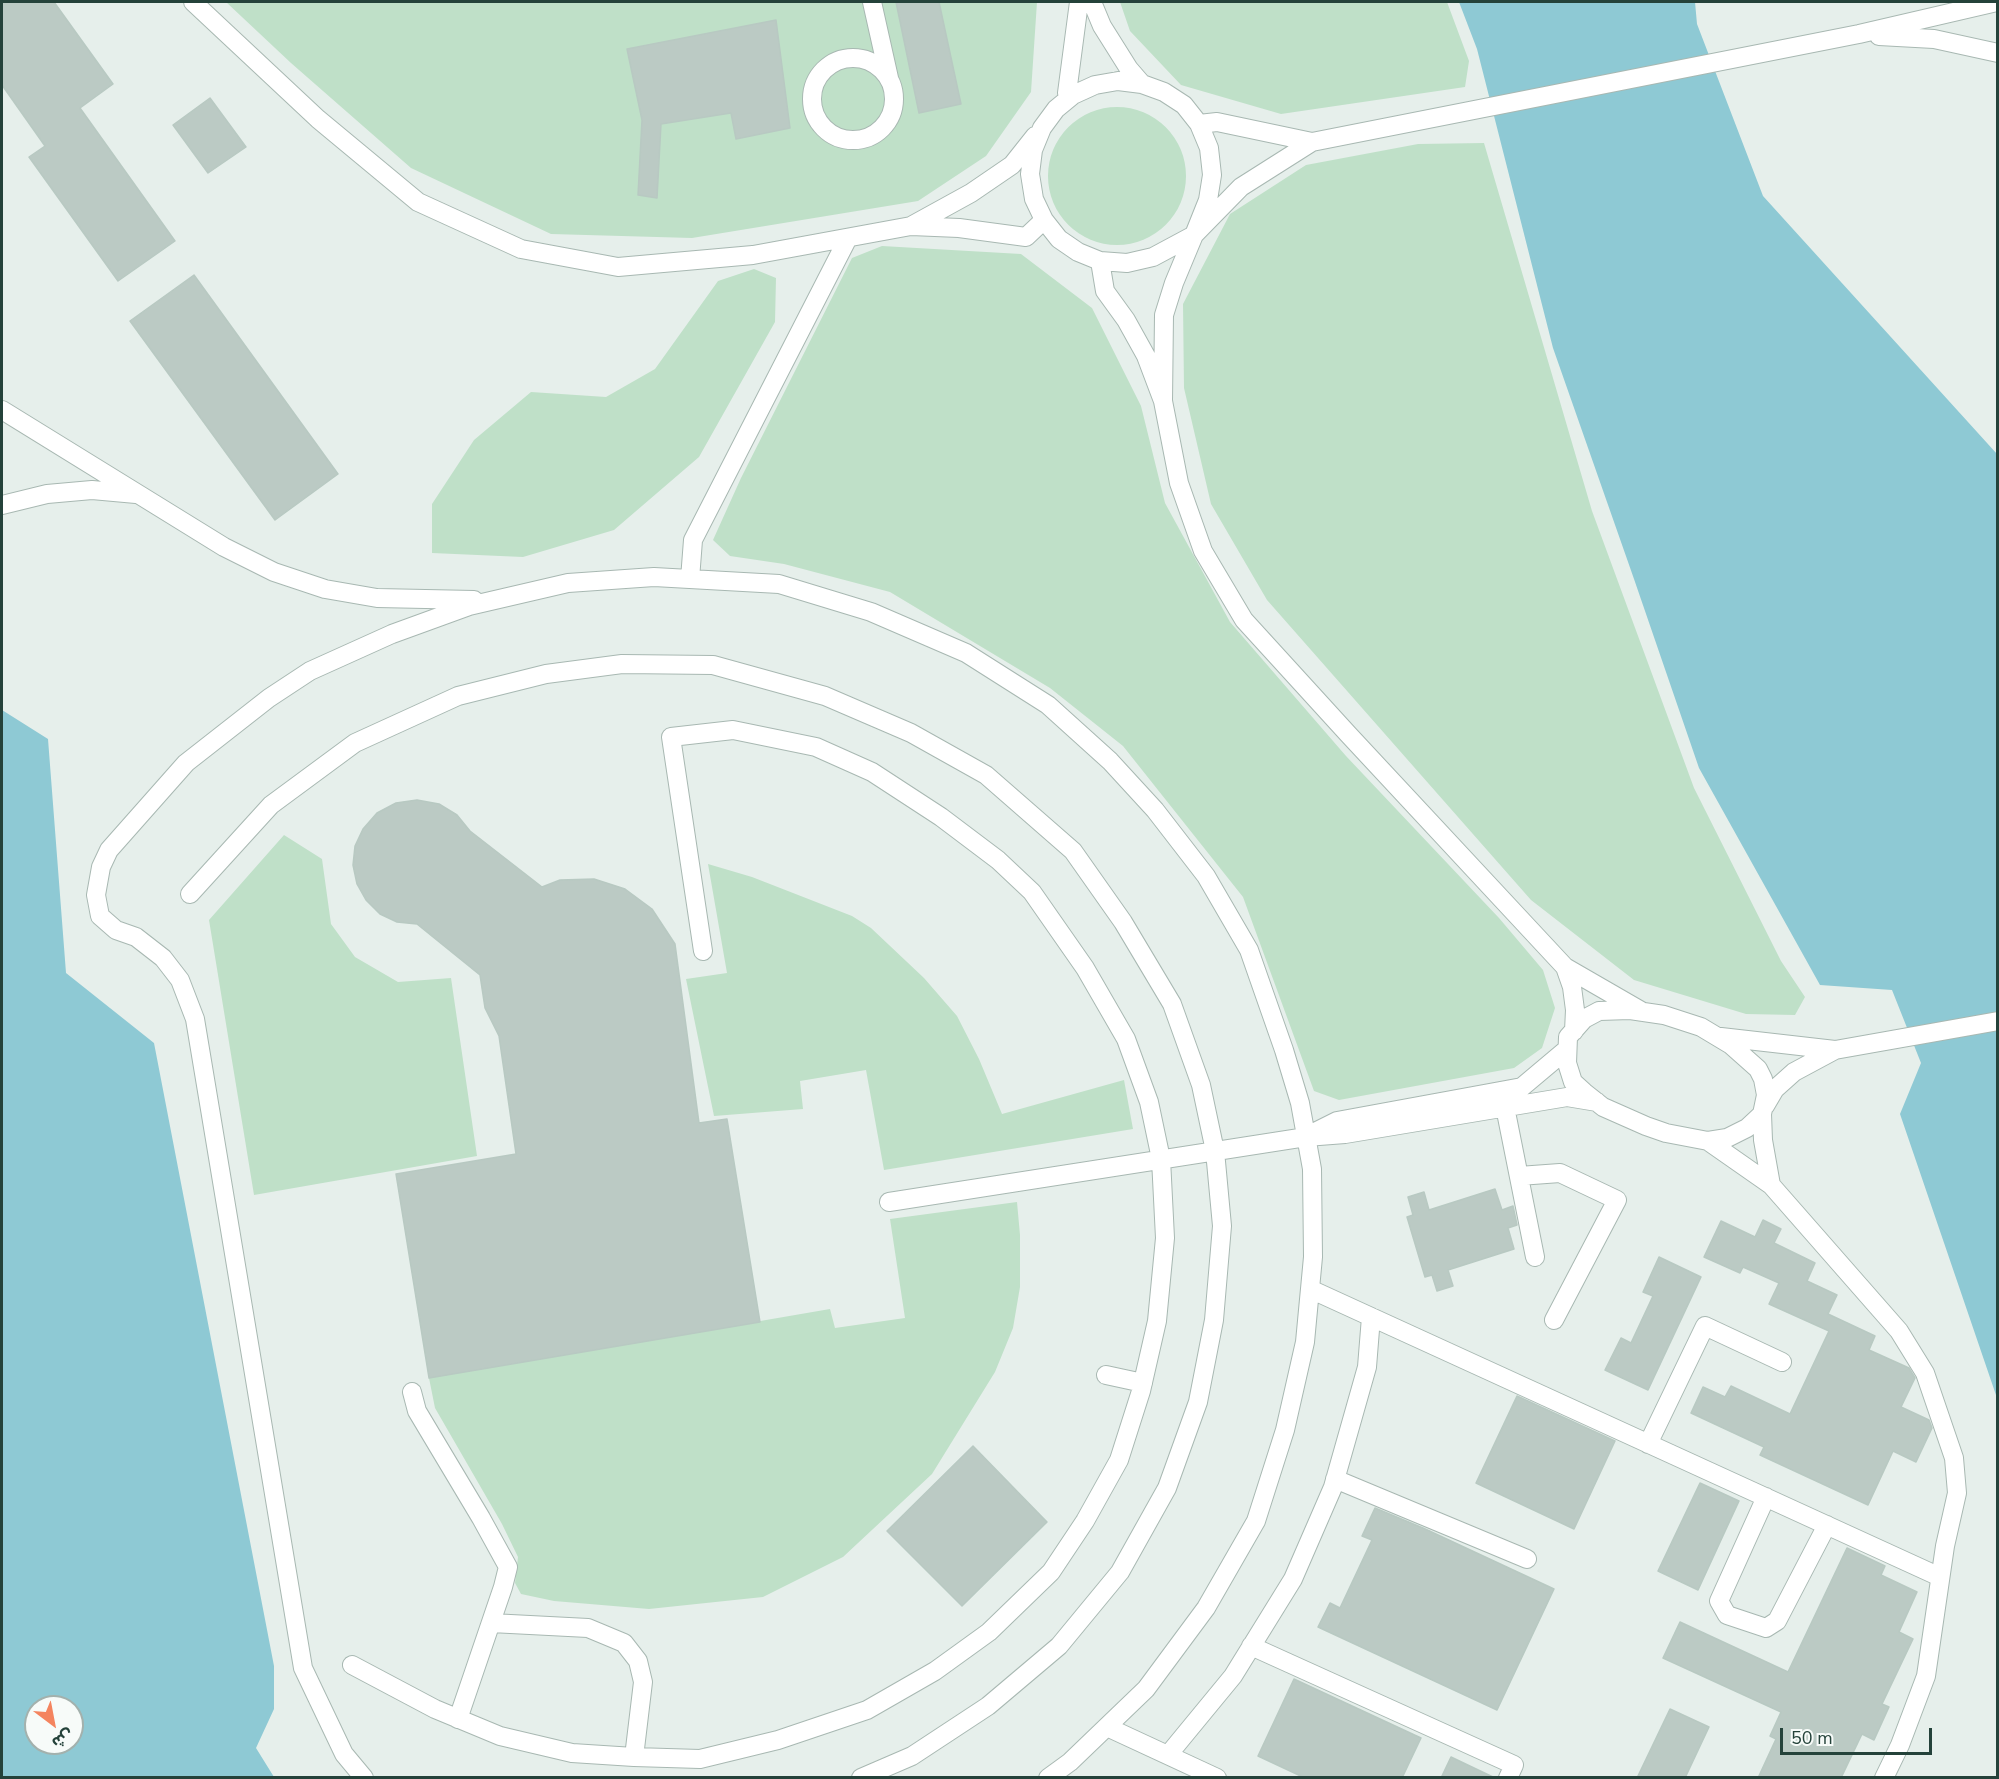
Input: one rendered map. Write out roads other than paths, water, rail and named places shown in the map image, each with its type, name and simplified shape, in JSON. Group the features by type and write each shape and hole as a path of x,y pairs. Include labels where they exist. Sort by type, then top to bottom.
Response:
{"street":[{"path":"193,2 318,119 418,202 521,249 618,267 753,255 911,226 959,228 1026,237 1044,220"},
{"path":"872,2 894,96 891,115 872,135 859,139 845,139 832,134 821,124 814,112 812,98 815,84 822,72 832,63 844,59 863,59 880,68 889,78"},
{"path":"1073,95 1067,93 1079,2"},
{"path":"1092,2 1102,26 1129,69 1142,84"},
{"path":"1042,128 1033,150 1030,174 1034,198 1044,220 1059,239 1078,252 1100,261 1127,263 1153,257 1194,235 1241,187 1312,142 1859,34 1997,2"},
{"path":"1859,34 1934,39 1998,53"},
{"path":"911,226 971,194 1012,165 1056,110 1073,95 1095,85 1118,81 1142,84 1164,92 1184,105 1199,124 1209,148 1212,175 1208,201 1174,283 1164,315 1163,401"},
{"path":"1199,124 1217,122 1312,142"},
{"path":"690,579 693,540 848,238"},
{"path":"1100,261 1105,291 1126,320 1146,356 1163,401 1179,483 1203,551 1244,620 1565,967 1643,1012"},
{"path":"2,410 224,547 274,572 325,589 377,598 494,600"},
{"path":"2,505 47,494 92,490 140,495"},
{"path":"364,1778 344,1754 303,1668 195,1018 180,980 163,958 136,937 116,930 100,916 96,895 101,867 109,850 186,763 269,698 310,671 392,634 469,606 568,583 654,577 779,584 871,612 966,653 1048,705 1110,761 1155,810 1206,876 1249,950 1287,1060 1300,1103 1312,1169 1313,1257 1305,1342 1285,1430 1256,1521 1206,1608 1146,1689 1070,1762 1048,1778"},
{"path":"190,894 271,805 355,743 458,696 546,674 622,664 713,665 825,696 911,733 986,775 1073,851 1123,922 1172,1004 1201,1085 1215,1151 1222,1226 1214,1320 1198,1402 1167,1488 1120,1572 1059,1647 988,1706 912,1756 861,1778"},
{"path":"352,1665 435,1709 500,1736 572,1753 700,1759 778,1740 867,1710 935,1671 989,1632 1051,1572 1119,1460 1143,1383 1157,1321 1165,1238 1161,1160 1149,1102 1126,1039 1085,968 1032,892 998,860 941,817 872,772 816,747 733,730 671,737 703,951"},
{"path":"1565,967 1572,987 1575,1010 1574,1031"},
{"path":"1771,1185 1763,1140 1763,1111 1766,1095 1763,1079 1758,1069 1731,1045 1701,1027 1664,1015 1630,1010 1599,1011 1584,1018 1568,1037 1567,1063 1573,1082 1596,1102 1620,1115 1666,1133 1708,1141 1727,1138 1747,1128 1763,1111 1775,1089 1794,1072 1834,1050"},
{"path":"1718,1036 1834,1050 1998,1021"},
{"path":"1306,1137 1337,1121 1522,1087 1566,1050"},
{"path":"889,1202 1306,1137 1345,1134 1567,1096 1596,1102"},
{"path":"1505,1107 1535,1257"},
{"path":"1708,1141 1771,1185 1899,1331 1925,1373 1953,1458 1957,1493 1940,1577 1926,1676 1900,1745 1884,1778"},
{"path":"1519,1176 1560,1173 1617,1200 1554,1320"},
{"path":"1310,1289 1940,1577"},
{"path":"1168,1755 1233,1676 1293,1579 1335,1479 1367,1367 1371,1317"},
{"path":"1648,1444 1706,1326 1782,1362"},
{"path":"1106,1375 1143,1383"},
{"path":"412,1392 417,1411 508,1567 459,1719"},
{"path":"1335,1479 1527,1559"},
{"path":"1766,1497 1719,1601 1727,1615 1766,1628 1778,1621 1827,1525"},
{"path":"491,1623 588,1628 624,1642 638,1661 643,1682 634,1757"},
{"path":"1251,1646 1514,1765 1508,1778"},
{"path":"1107,1727 1217,1778"}],"water":[{"path":"1459,2 1695,2 1697,24 1763,196 1997,454 1997,1398 1900,1114 1921,1063 1892,990 1820,985 1699,768 1553,348 1477,49"},
{"path":"2,710 48,739 66,973 154,1043 274,1666 274,1709 256,1748 274,1777 2,1777"}]}
